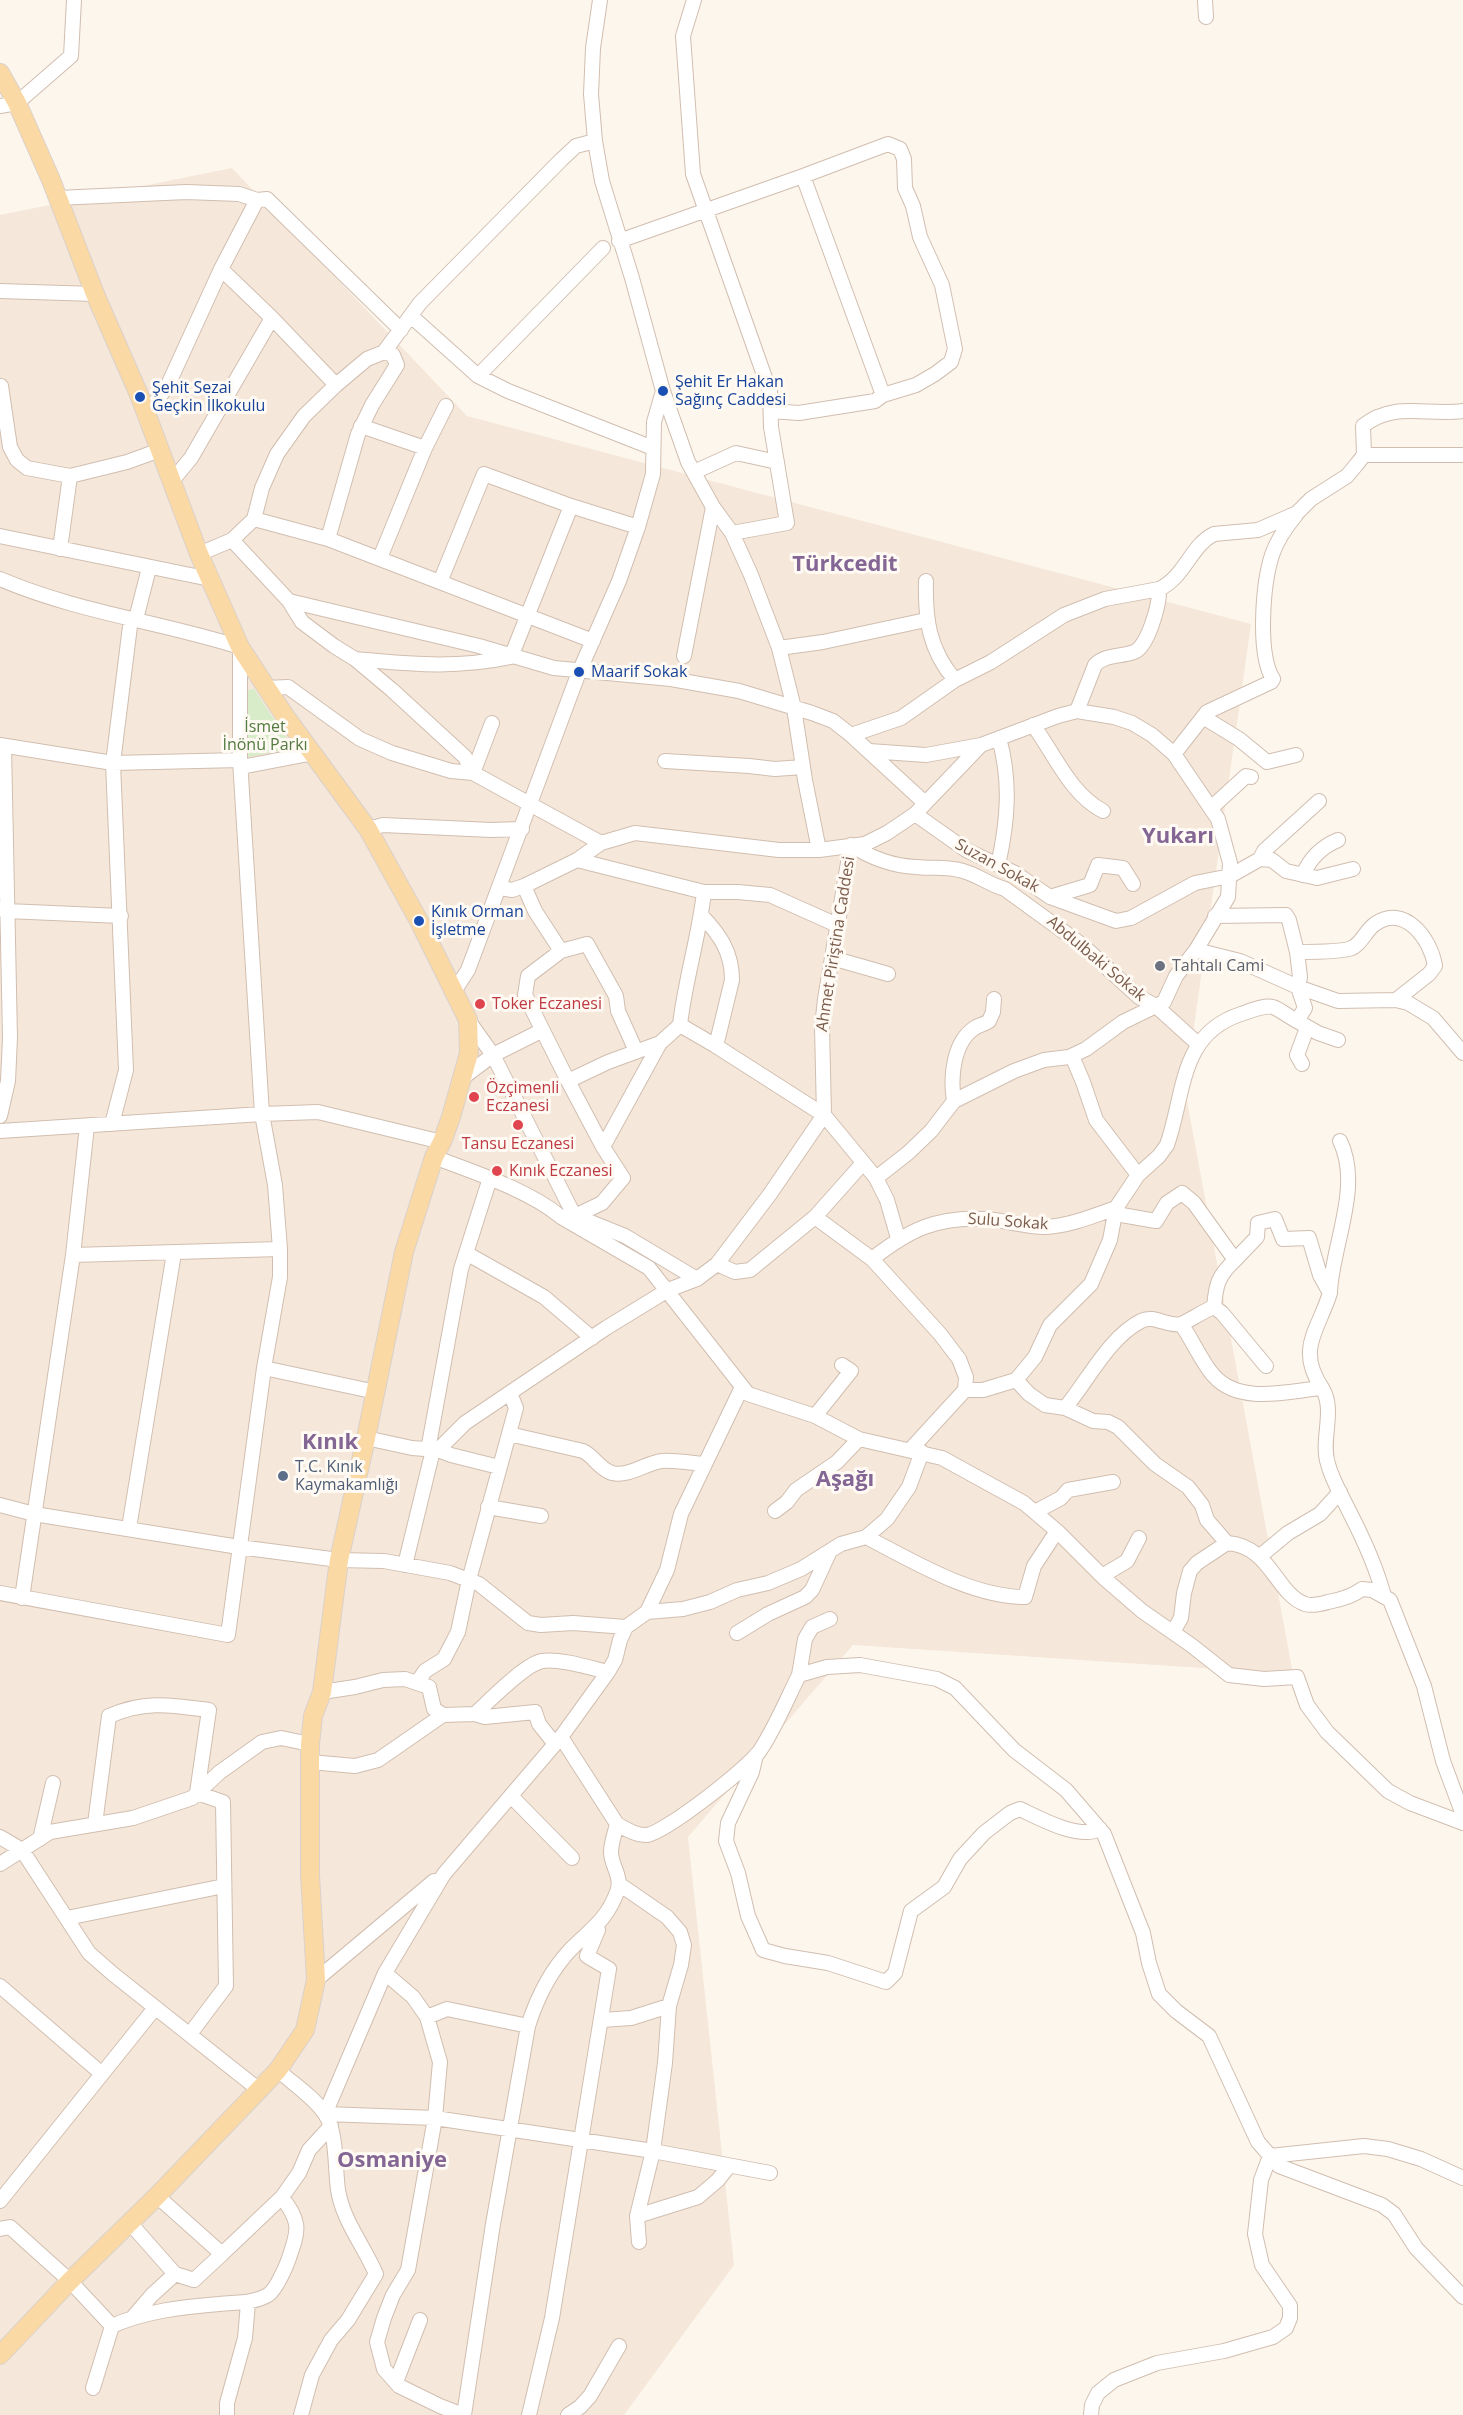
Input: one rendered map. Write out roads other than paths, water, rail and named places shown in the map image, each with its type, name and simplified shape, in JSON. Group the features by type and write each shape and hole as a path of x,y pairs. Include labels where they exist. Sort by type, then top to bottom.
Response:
{"main road":[{"path":"0,73 8,104 58,198 140,397 199,554 240,647 265,688 368,829 419,921 468,1020 468,1053 461,1079 404,1252 339,1560 322,1692 313,1716 310,1753 310,1875 316,1980 305,2030 278,2070 0,2355"}],"street":[{"path":"8,104 71,56 74,0"},
{"path":"600,0 593,48 591,94 595,141 602,181 663,391 694,472 713,507 732,533 779,648 794,708 819,850"},
{"path":"694,0 683,36 693,174 770,392 771,427 787,523 732,533"},
{"path":"1205,0 1206,17"},
{"path":"199,554 232,540 254,519 262,488 277,454 304,416 336,385 368,359 384,352 420,303 561,160 576,146 595,141"},
{"path":"619,241 888,144 900,149 904,159 905,188 913,206 920,237 942,285 955,349 951,362 916,385 883,395 875,401 799,413 771,411"},
{"path":"803,176 883,395"},
{"path":"58,198 186,192 239,194 256,200 267,199 401,330"},
{"path":"146,416 168,386 221,269 256,200"},
{"path":"478,376 603,248"},
{"path":"221,269 336,385"},
{"path":"0,291 96,294"},
{"path":"411,316 478,376 508,391 653,448"},
{"path":"172,481 191,458 272,318"},
{"path":"327,539 362,426 398,365 393,355 384,352"},
{"path":"0,383 4,434 17,460 27,468 70,476 128,462 160,450"},
{"path":"455,990 468,970 579,672 619,581 638,527 653,474 654,422 663,391"},
{"path":"380,558 425,448 446,406"},
{"path":"1174,754 1208,712 1273,679 1268,671 1266,658 1263,613 1272,557 1278,541 1297,513 1311,499 1347,476 1364,455 1363,426 1372,418 1405,409 1449,413 1463,411"},
{"path":"362,426 425,448"},
{"path":"694,472 736,453 777,462"},
{"path":"1364,455 1463,455"},
{"path":"440,582 484,474 571,506 638,527"},
{"path":"60,549 70,476"},
{"path":"511,657 571,506"},
{"path":"684,657 713,507"},
{"path":"851,735 901,718 955,680 991,663 1064,615 1106,599 1159,589 1167,585 1186,566 1197,548 1214,534 1258,530 1297,513"},
{"path":"254,519 327,539 380,558 593,642"},
{"path":"0,536 210,579"},
{"path":"232,540 289,601 302,622 355,659 392,690 465,757 473,773"},
{"path":"112,1124 126,1070 113,763 134,619 149,568"},
{"path":"0,579 31,592 194,632 240,647 241,763 262,1114 275,1185 280,1249 280,1277 264,1368 228,1635 0,1593"},
{"path":"926,581 926,620 941,664 955,680"},
{"path":"1077,711 1097,662 1141,648 1156,612 1159,589"},
{"path":"289,601 579,672 682,681 739,691 794,708 832,721 851,735 925,803"},
{"path":"779,648 823,642 926,620"},
{"path":"355,659 418,665 464,665 511,657"},
{"path":"265,688 288,687 360,739 392,753 451,771 473,773 601,843"},
{"path":"869,751 926,756 981,745 1077,711 1114,717 1132,723 1152,735 1174,754 1218,819 1230,863 1228,897 1196,950 1176,976 1164,1002 1123,1022 1086,1049 1072,1056 1044,1060 1014,1071 954,1101 931,1131 876,1178"},
{"path":"1203,717 1239,738 1268,762 1296,755"},
{"path":"473,773 478,765 492,723"},
{"path":"1033,725 1072,783 1090,802 1103,811"},
{"path":"998,865 1006,828 1008,789 999,738"},
{"path":"500,888 512,890 524,886 577,860 601,843 635,833 779,850 819,850 865,844 875,840 915,813 981,745"},
{"path":"0,1116 8,1081 10,1038 4,910 2,746 113,763 241,763 314,753"},
{"path":"665,761 749,766 775,770 803,767"},
{"path":"1210,808 1246,776 1251,777"},
{"name":"Suzan Sokak","path":"915,813 966,850 1015,873 1050,897 1116,921 1131,918 1195,883 1230,876 1260,859 1264,851 1319,801"},
{"path":"368,829 383,825 491,830 522,829"},
{"path":"1303,875 1309,863 1322,848 1338,840"},
{"name":"Abdulbaki Sokak","path":"851,845 878,860 915,867 939,867 964,871 1005,889 1082,945 1138,998 1156,1006 1198,1044"},
{"name":"Ahmet Piriştina Caddesi","path":"824,1115 822,1027 851,845"},
{"path":"1260,859 1272,860 1286,871 1323,878 1353,869"},
{"path":"577,860 704,892 770,895 837,925"},
{"name":"Suzan Sokak","path":"1050,897 1090,885 1098,865 1123,868 1133,884"},
{"path":"1005,889 1015,873"},
{"path":"524,886 535,911 561,951"},
{"path":"603,1147 660,1043 680,1025 683,997 702,916 704,892"},
{"path":"4,910 121,916"},
{"path":"1215,916 1286,915 1289,920 1297,952 1300,977 1298,987 1305,1008 1297,1055 1302,1064"},
{"path":"702,916 715,929 724,943 729,952 732,969 732,980 716,1046"},
{"path":"1297,952 1352,948 1379,922 1397,917 1409,922 1424,940 1435,966 1429,974 1396,1000"},
{"path":"578,1222 602,1203 623,1178 603,1147 541,1030 525,995 528,976 561,951 587,944 616,996 618,1011 636,1051"},
{"path":"1196,950 1240,961 1298,987 1338,1001 1396,1000 1408,1003 1433,1018 1463,1053"},
{"path":"832,958 888,974"},
{"path":"954,1101 952,1080 954,1062 965,1040 976,1027 989,1021 993,1012 994,999"},
{"path":"965,1390 983,1390 1016,1380 1035,1357 1050,1325 1091,1284 1110,1240 1116,1211 1138,1175 1159,1156 1167,1145 1183,1081 1198,1044 1215,1027 1231,1017 1273,1007 1302,1024 1338,1040"},
{"path":"468,1020 494,1055 578,1222 625,1236 697,1279"},
{"path":"680,1025 824,1115 876,1178 887,1200 898,1238"},
{"path":"461,1079 494,1055 541,1030"},
{"path":"568,1081 660,1043"},
{"path":"1072,1056 1096,1120 1138,1175"},
{"path":"0,1131 318,1112 438,1149 578,1222 649,1268 748,1394 815,1416 859,1439 942,1458 1024,1503 1142,1611 1229,1675 1264,1679 1297,1677 1307,1705 1328,1732 1389,1791 1410,1803 1463,1823 1462,1812 1443,1761 1424,1686 1390,1600 1384,1596 1362,1589 1357,1593 1332,1601 1307,1605 1294,1598 1267,1564 1258,1557 1239,1544 1227,1543 1197,1563 1190,1571 1181,1618 1173,1632"},
{"path":"433,1450 465,1423 592,1338 668,1290 697,1279 717,1264 770,1194 824,1115"},
{"path":"22,1598 73,1255 87,1126"},
{"path":"1340,1141 1347,1156 1341,1237 1331,1275 1330,1293 1308,1349 1314,1376 1327,1396 1326,1457 1379,1577 1384,1596"},
{"path":"717,1264 735,1272 750,1270 815,1217 863,1163"},
{"path":"405,1565 433,1450 444,1355 461,1269 490,1178"},
{"path":"1116,1211 1156,1221 1167,1203 1182,1193 1194,1203 1235,1260"},
{"name":"Sulu Sokak","path":"872,1259 898,1238 933,1222 987,1219 1017,1225 1046,1227 1116,1211"},
{"path":"647,1612 683,1609 710,1602 737,1590 768,1583 801,1569 849,1540 866,1537 887,1519 909,1487 916,1451 965,1390 966,1377 959,1359 933,1326 872,1259 815,1217"},
{"path":"1214,1307 1215,1288 1222,1272 1257,1237 1258,1223 1275,1219 1283,1239 1310,1238 1320,1275 1330,1293"},
{"path":"73,1255 280,1249"},
{"path":"129,1528 174,1253"},
{"path":"466,1253 544,1297 592,1338"},
{"path":"1065,1408 1109,1348 1142,1320 1155,1318 1164,1322 1181,1324 1199,1312 1214,1307"},
{"path":"1214,1307 1222,1313 1266,1366"},
{"path":"1181,1324 1213,1376 1236,1390 1254,1395 1322,1388"},
{"path":"815,1416 851,1371 842,1365"},
{"path":"264,1368 375,1392"},
{"path":"1016,1380 1045,1406 1065,1408 1093,1422 1108,1422 1118,1427 1155,1464 1188,1487 1202,1505 1207,1520 1227,1543"},
{"path":"316,1980 444,1874 558,1741 608,1672 615,1660 626,1627 647,1612 667,1570 681,1514 742,1387"},
{"path":"417,1683 425,1671 440,1663 452,1647 462,1618 469,1580 516,1408 510,1393"},
{"path":"509,1434 583,1450 591,1455 601,1467 614,1474 632,1472 647,1464 664,1461 704,1464"},
{"path":"366,1438 433,1450 499,1467"},
{"path":"775,1511 787,1502 796,1490 842,1457 859,1439"},
{"path":"1035,1512 1061,1498 1068,1490 1113,1482"},
{"path":"1258,1557 1288,1533 1320,1514 1340,1492"},
{"path":"0,1505 34,1514 239,1547 339,1560 384,1562 450,1573 479,1584 528,1623 541,1625 573,1623 626,1627"},
{"path":"488,1507 541,1516"},
{"path":"866,1537 922,1567 972,1586 1008,1597 1025,1597 1034,1566 1057,1531"},
{"path":"1102,1576 1127,1561 1139,1538"},
{"path":"737,1633 768,1614 805,1597 812,1590 830,1551"},
{"path":"830,1619 812,1627 805,1639 799,1675 756,1755 752,1772 728,1823 726,1841 738,1874 748,1916 763,1950 828,1963 886,1982 895,1973 911,1911 944,1887 960,1859 984,1833 1010,1813 1020,1809 1080,1833 1092,1833 1100,1829"},
{"path":"476,1714 512,1679 541,1661 580,1664 608,1672"},
{"path":"799,1675 827,1666 860,1665 936,1679 955,1688 1014,1750 1066,1791 1100,1829 1109,1845 1143,1933 1149,1963 1159,1994 1176,2011 1209,2036 1258,2142 1279,2166 1382,2205 1394,2214 1416,2248 1463,2297"},
{"path":"322,1692 383,1680 405,1679 429,1687 434,1709 443,1715"},
{"path":"95,1824 109,1716 129,1707 161,1703 209,1710 197,1793"},
{"path":"0,1864 50,1832 133,1818 192,1798 220,1772 262,1742 281,1738 310,1753 355,1766 378,1760 443,1715 476,1714 485,1718 534,1712 539,1724 558,1741 604,1801 617,1824 631,1832 645,1835 660,1830 678,1819 756,1755"},
{"path":"40,1839 53,1783"},
{"path":"190,2034 226,1986 222,1802 197,1793"},
{"path":"511,1796 572,1858"},
{"path":"385,1973 413,1997 427,2017 440,2062 435,2118 408,2270 393,2295 377,2342 384,2369 396,2382 415,2395 463,2415 528,2026 537,1999 551,1974 606,1915 619,1884 611,1853 617,1824"},
{"path":"0,1837 22,1850 89,1953 258,2089"},
{"path":"130,2223 175,2274 194,2280 282,2197 328,2120 385,1973 444,1874"},
{"path":"619,1884 667,1917 680,1932 684,1945 681,1965 669,2006 665,2063 653,2151 638,2216 639,2242"},
{"path":"67,1918 224,1886"},
{"path":"529,2415 552,2318 609,1969 587,1956 598,1931 595,1928"},
{"path":"0,1986 102,2074"},
{"path":"602,2020 631,2018 669,2006"},
{"path":"0,2201 155,2008"},
{"path":"427,2017 447,2009 528,2026"},
{"path":"278,2070 328,2120 338,2193 348,2223 369,2257 375,2274 393,2295"},
{"path":"328,2120 435,2118 653,2151 770,2173"},
{"path":"1270,2156 1364,2146 1421,2158 1463,2178"},
{"path":"1091,2415 1092,2405 1098,2392 1114,2380 1157,2363 1224,2351 1273,2337 1286,2328 1290,2318 1290,2306 1262,2265 1255,2234 1261,2180 1270,2156"},
{"path":"638,2216 698,2197 718,2181 729,2166"},
{"path":"157,2196 222,2254"},
{"path":"93,2388 112,2326 134,2316 221,2304 248,2303 270,2294 288,2264 297,2234 296,2217 282,2197"},
{"path":"3,2225 70,2281 112,2326"},
{"path":"134,2316 175,2274"},
{"path":"301,2415 312,2375 331,2340 348,2320 375,2274"},
{"path":"227,2415 227,2403 244,2338 248,2303"},
{"path":"396,2382 420,2319"},
{"path":"568,2415 590,2396 619,2346"}],"place":[{"name":"Şehit Er Hakan Sağınç Caddesi","path":"663,391"},
{"name":"Şehit Sezai Geçkin İlkokulu","path":"140,397"},
{"name":"Maarif Sokak","path":"579,672"},
{"name":"Kınık Orman İşletme","path":"419,921"},
{"name":"Tahtalı Cami","path":"1160,966"},
{"name":"Toker Eczanesi","path":"480,1004"},
{"name":"Özçimenli Eczanesi","path":"474,1097"},
{"name":"Tansu Eczanesi","path":"518,1125"},
{"name":"Kınık Eczanesi","path":"497,1171"},
{"name":"T.C. Kınık Kaymakamlığı","path":"283,1476"}],"district":[{"name":"Türkcedit","path":"845,565"},
{"name":"Yukarı","path":"1178,837"},
{"name":"Kınık","path":"330,1443"},
{"name":"Aşağı","path":"845,1480"},
{"name":"Osmaniye","path":"392,2161"}],"park label":[{"name":"İsmet İnönü Parkı","path":"265,736"}]}
